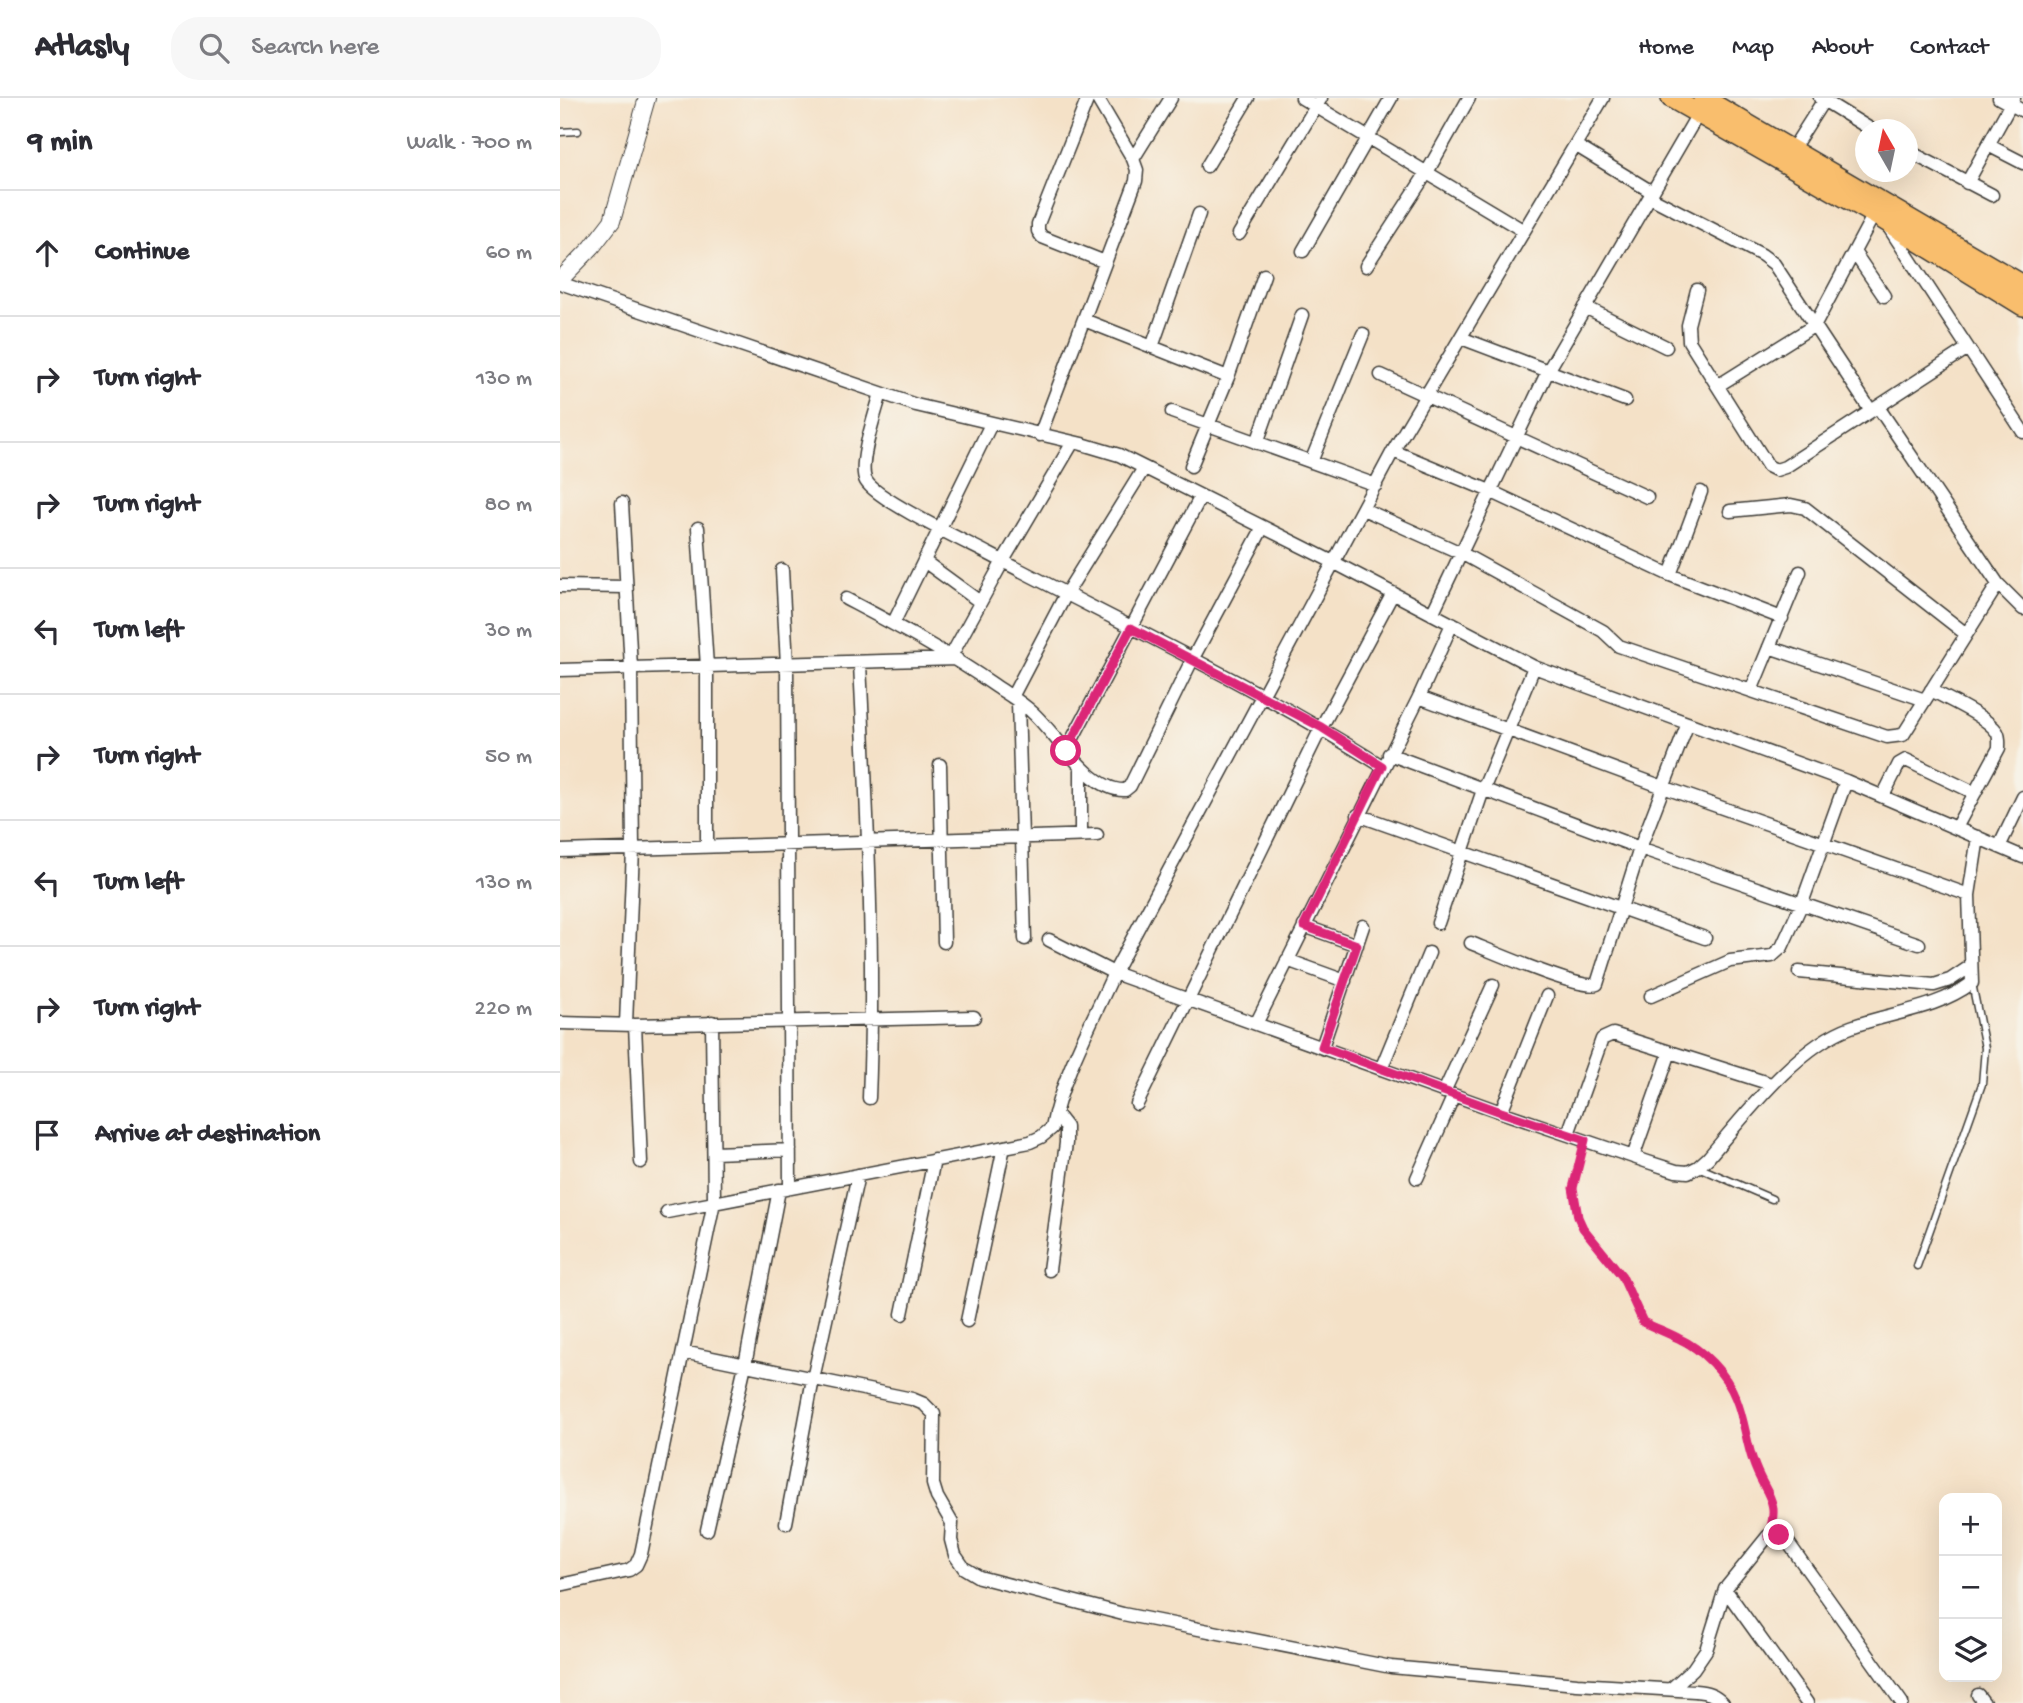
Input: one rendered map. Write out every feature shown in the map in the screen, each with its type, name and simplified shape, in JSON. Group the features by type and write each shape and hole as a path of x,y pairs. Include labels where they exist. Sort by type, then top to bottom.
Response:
{"main road":[{"path":"1671,98 1701,106 1792,150 1948,250 2023,306"},
{"path":"1701,106 1879,217 2023,285"}],"street":[{"path":"647,98 612,220 593,247 560,281 916,405 1119,455 1534,667 1846,781 2023,857"},
{"path":"1088,98 1038,224 1038,231 1042,237 1105,262"},
{"path":"1040,435 1136,181 1137,170 1133,159 1097,98"},
{"path":"1133,159 1171,98"},
{"path":"1207,166 1248,98"},
{"path":"1302,98 1319,102 1426,174 1524,231"},
{"path":"1303,251 1391,98"},
{"path":"1366,266 1426,174 1469,98"},
{"path":"667,1212 1004,1147 1041,1137 1052,1128 1080,1047 1114,973 1393,450 1603,98"},
{"path":"1792,150 1823,99 1855,119"},
{"path":"1967,183 2008,100 2023,111"},
{"path":"1239,234 1319,102"},
{"path":"1432,614 1548,371 1701,106"},
{"path":"1575,145 1651,195 1774,264 1998,584 2023,609"},
{"path":"1988,145 2023,163"},
{"path":"1918,157 1992,195"},
{"path":"1152,347 1199,214"},
{"path":"1719,385 1815,325 1854,252 1879,217 2023,432"},
{"path":"1854,252 1884,296"},
{"path":"1191,466 1210,426 1264,275"},
{"path":"1698,290 1688,325 1689,341 1768,466 1776,470 1968,348"},
{"path":"1586,307 1666,347"},
{"path":"1257,443 1302,314"},
{"path":"1084,320 1228,377"},
{"path":"1311,462 1363,334"},
{"path":"1461,338 1625,400"},
{"path":"1381,375 1647,497"},
{"path":"881,393 863,468 866,481 878,493 1321,727 1382,766"},
{"path":"1172,412 1376,485"},
{"path":"893,624 991,424"},
{"path":"955,658 980,602 1073,442"},
{"path":"1393,450 1490,491 1670,575 1782,618"},
{"path":"1025,939 1015,700 1066,594 1144,468"},
{"path":"1670,575 1701,492"},
{"path":"1066,751 1201,496"},
{"path":"622,503 631,668 631,1024 641,1162"},
{"path":"1730,511 1791,505 1805,508 1966,634"},
{"path":"1363,509 1461,553 1603,631 1619,646 1887,737 1903,735 1998,584"},
{"path":"846,599 955,658 1015,700 1051,730 1081,767 1109,787 1118,791 1125,790 1130,786 1192,660 1263,527"},
{"path":"698,528 707,667 707,846"},
{"path":"924,561 980,602"},
{"path":"707,1530 785,1189 790,1150 787,665 782,570"},
{"path":"1751,691 1800,572"},
{"path":"560,586 626,587"},
{"path":"1137,1104 1321,727 1393,593"},
{"path":"1256,1024 1382,766 1419,697 1452,624"},
{"path":"1769,647 1928,695 1989,723 1998,734 1999,748 1956,828"},
{"path":"560,670 860,664 955,658"},
{"path":"860,664 869,841 872,1019 869,1098"},
{"path":"1438,923 1483,790 1534,667"},
{"path":"1419,697 1823,845 1969,895"},
{"path":"1471,943 1554,975 1594,987 1597,984 1640,848 1688,723"},
{"path":"1389,754 1640,848 1919,944"},
{"path":"1883,796 1899,764 1906,760 1975,793"},
{"path":"940,765 944,942"},
{"path":"1081,767 1081,835"},
{"path":"1651,996 1730,961 1772,956 1782,947 1802,903 1846,781"},
{"path":"1999,847 2023,797"},
{"path":"1358,815 1705,938"},
{"path":"560,851 1097,835"},
{"path":"1049,940 1114,973 1501,1112 1676,1171 1688,1172 1698,1167 1771,1084 1824,1041 1863,1023 1924,1007 1958,993 1972,983 1969,895 1978,837"},
{"path":"1304,926 1357,945"},
{"path":"1322,1047 1363,926"},
{"path":"1381,1069 1429,953"},
{"path":"1287,960 1345,981"},
{"path":"1799,972 1934,985 1950,980 1971,966"},
{"path":"1417,1178 1493,985"},
{"path":"1501,1112 1547,996"},
{"path":"560,1023 712,1023 974,1017"},
{"path":"560,1585 629,1570 636,1565 641,1554 714,1202 712,1023"},
{"path":"1568,1134 1602,1039 1613,1034 1771,1084"},
{"path":"1633,1157 1670,1052"},
{"path":"1049,1270 1066,1143 1066,1127 1055,1113"},
{"path":"967,1321 1004,1147"},
{"path":"714,1153 790,1150"},
{"path":"902,1314 934,1160"},
{"path":"786,1523 813,1379 858,1175"},
{"path":"683,1352 912,1399 924,1404 933,1414 933,1484 952,1523 951,1540 955,1555 964,1568 979,1577 1122,1614 1391,1667 1577,1684 1706,1692 1718,1697 1723,1703"},
{"path":"1671,1689 1693,1669 1706,1650 1725,1589 1768,1536 1779,1535 1787,1541 1902,1703"},
{"path":"1725,1589 1807,1703"}],"lane":[{"path":"560,132 578,131"},
{"path":"1917,1266 1983,1084 1985,1048 1972,983"},
{"path":"1698,1167 1772,1199"}],"path":[{"path":"1585,1140 1573,1188 1578,1217 1583,1228 1622,1276 1643,1322 1698,1351 1727,1382 1737,1400 1754,1464 1773,1502 1774,1519 1768,1536"}],"route":[{"path":"1066,751 1131,628 1321,727 1382,766 1304,926 1357,945 1322,1047 1585,1140 1573,1188 1578,1217 1583,1228 1622,1276 1643,1322 1698,1351 1715,1366 1727,1382 1737,1400 1754,1464 1773,1502 1774,1519 1768,1536 1779,1535"}]}
